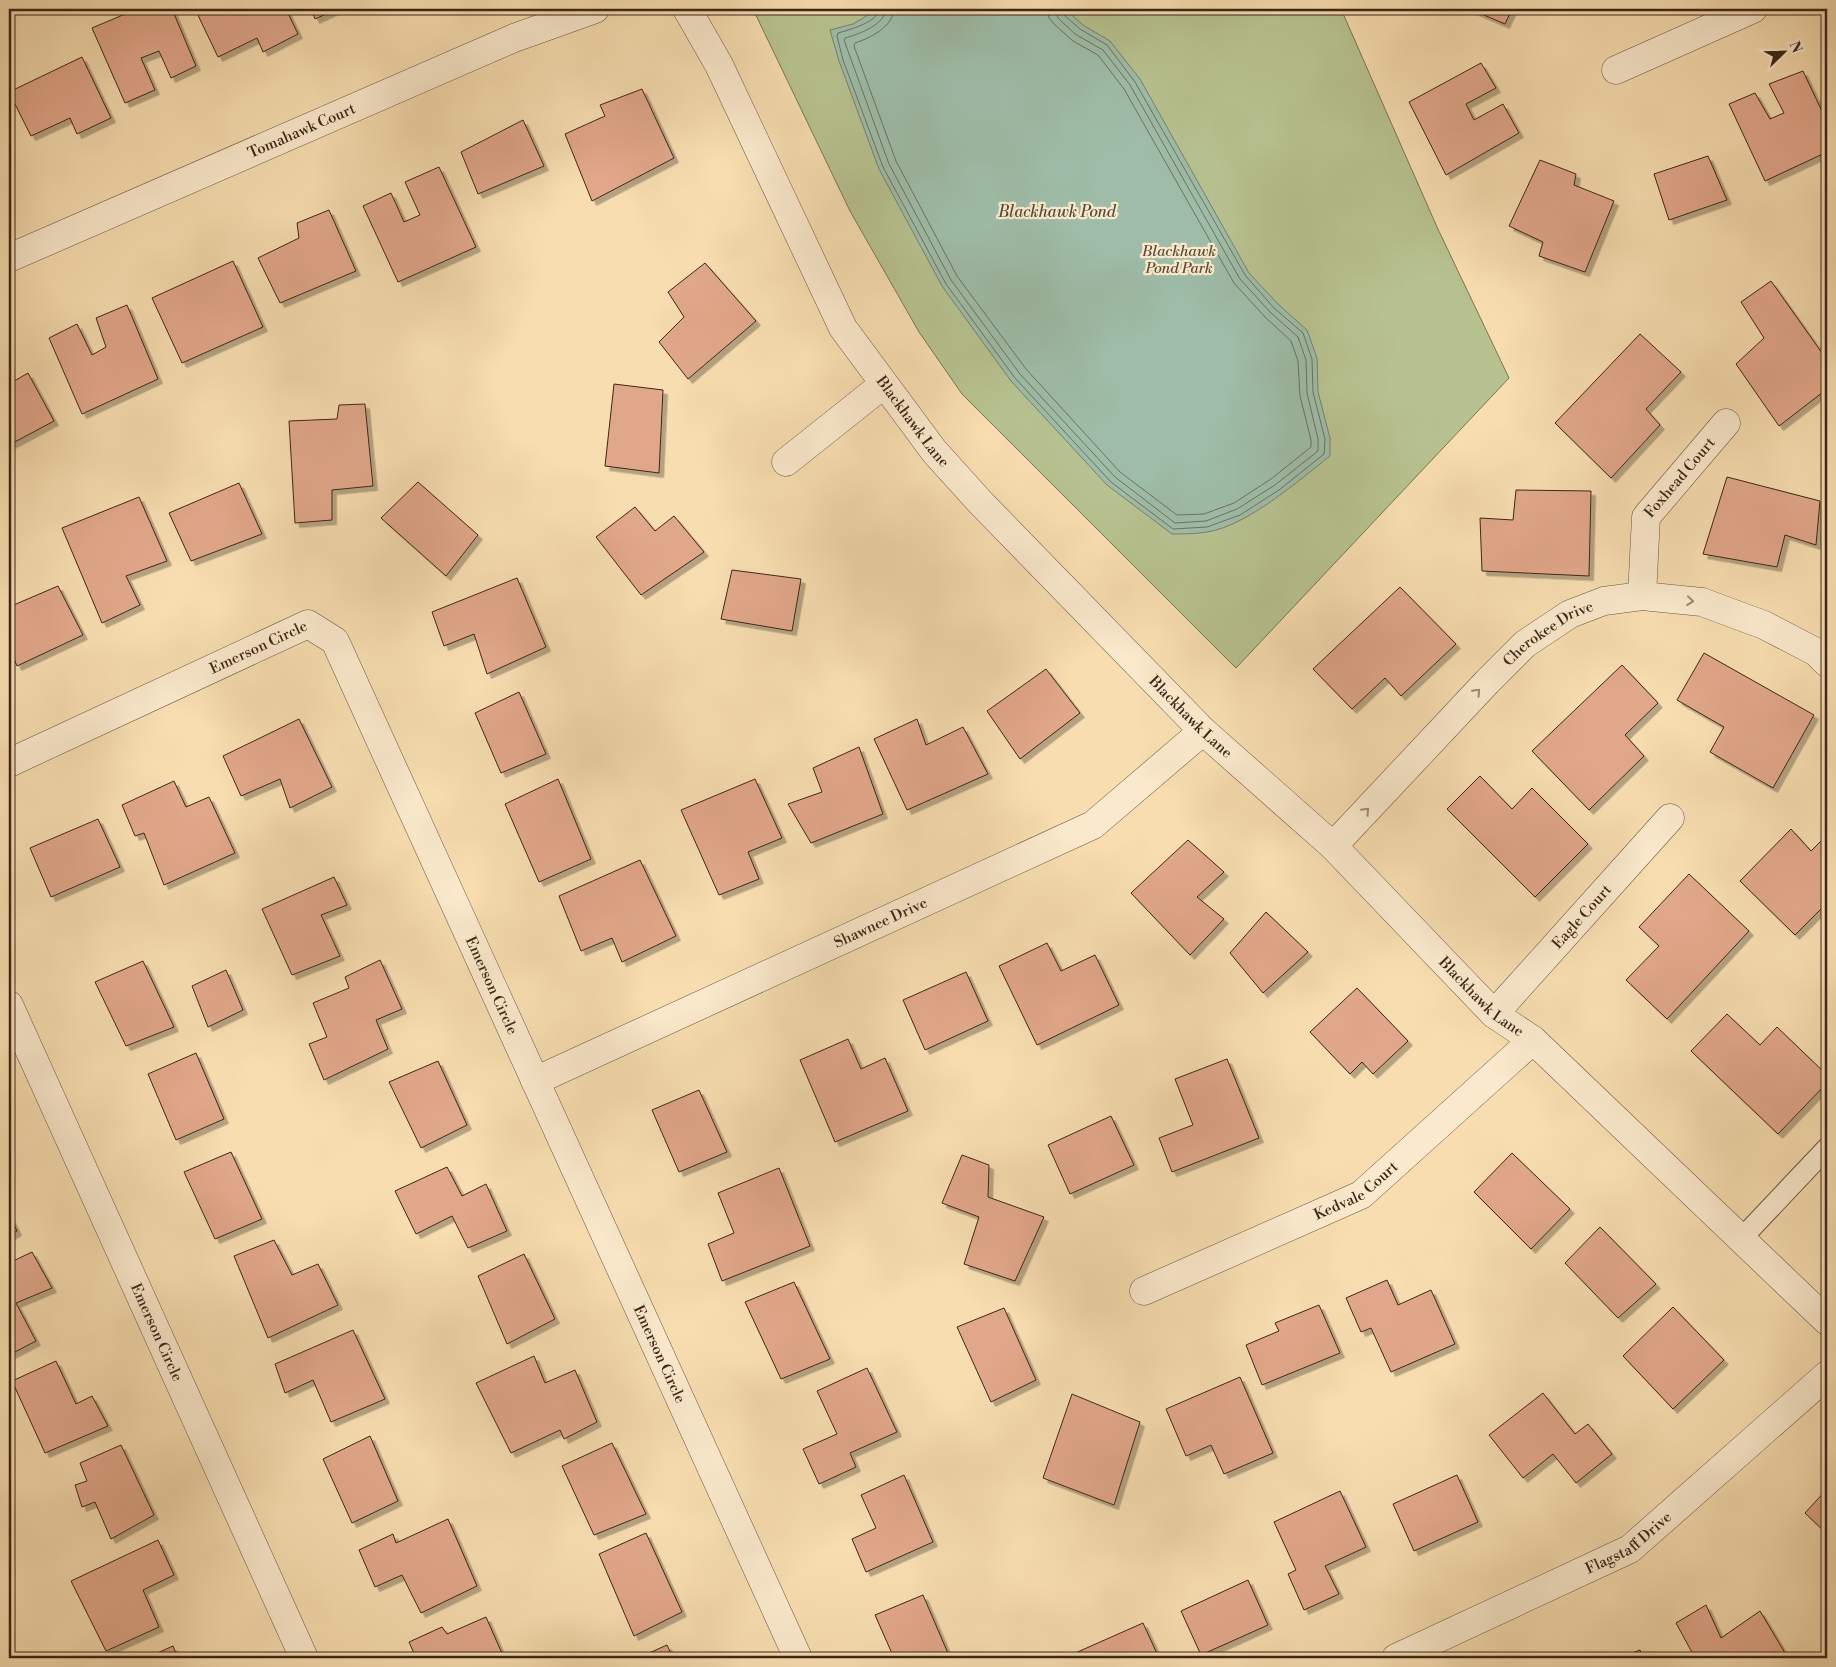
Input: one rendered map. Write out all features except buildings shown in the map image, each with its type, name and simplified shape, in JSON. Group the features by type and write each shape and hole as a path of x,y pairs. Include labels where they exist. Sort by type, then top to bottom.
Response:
{"street":[{"name":"Tomahawk Court","path":"9,258 505,42 595,9"},
{"name":"Blackhawk Lane","path":"687,9 719,65 843,328 934,451 980,502 1203,731 1333,846 1494,1014 1533,1040 1827,1321"},
{"path":"1616,70 1753,9"},
{"path":"786,462 884,384"},
{"name":"Foxhead Court","path":"1642,596 1646,517 1726,423"},
{"name":"Cherokee Drive","path":"1333,846 1525,644 1570,614 1604,601 1642,596 1702,602 1764,625 1823,651"},
{"name":"Emerson Circle","path":"9,763 308,624 335,641 798,1658"},
{"name":"Shawnee Drive","path":"535,1081 1093,825 1203,731"},
{"name":"Eagle Court","path":"1494,1014 1670,818"},
{"name":"Emerson Circle","path":"9,1004 304,1658"},
{"name":"Kedvale Court","path":"1144,1291 1361,1195 1533,1040"},
{"name":"Flagstaff Drive","path":"1396,1658 1630,1550 1827,1375"}],"lane":[{"path":"1742,1239 1827,1148"}],"green space":[{"name":"Blackhawk Pond Park","path":"753,9 1341,9 1437,227 1509,378 1236,668 962,394 919,332 850,211"}],"water":[{"name":"Blackhawk Pond","path":"878,9 1065,9 1083,25 1110,41 1140,79 1249,273 1278,304 1307,330 1317,358 1318,392 1330,438 1330,456 1255,512 1222,528 1203,533 1172,534 1107,485 1011,381 942,286 879,169 839,61 830,30 853,24"}]}
